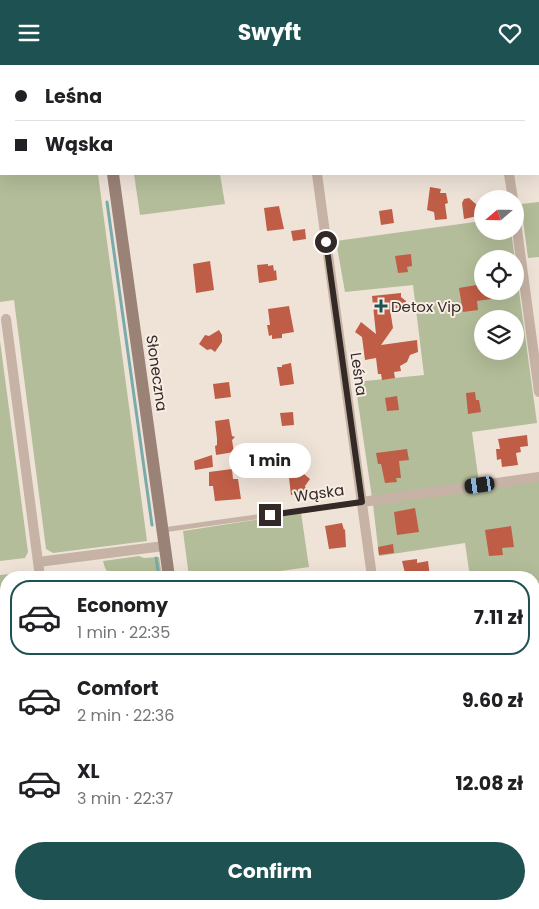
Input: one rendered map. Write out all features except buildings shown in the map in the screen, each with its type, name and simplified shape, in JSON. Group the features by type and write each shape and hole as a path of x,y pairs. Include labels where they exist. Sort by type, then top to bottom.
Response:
{"main road":[{"name":"Słoneczna","path":"113,175 168,571"}],"street":[{"name":"Leśna","path":"317,175 371,571"},
{"path":"509,175 512,190"},
{"path":"518,240 539,391"},
{"path":"6,319 39,571"},
{"name":"Wąska","path":"362,502 539,477"},
{"path":"38,562 164,546"}],"lane":[{"name":"Wąska","path":"162,530 362,502"}],"green space":[{"path":"0,175 98,175 147,541 53,553 46,549 14,300 0,302"},
{"path":"134,175 220,175 225,204 140,215"},
{"path":"539,202 539,257 528,258 524,227 524,204"},
{"path":"474,222 474,240 512,240 514,250 474,250 474,300 520,300 522,310 474,310 474,360 524,360 524,328 537,423 472,432 479,483 372,498 355,382 424,375 413,285 345,292 336,241"},
{"path":"0,341 28,552 25,558 0,561"},
{"path":"539,480 539,571 469,571 465,543 379,556 373,504"},
{"path":"301,513 309,567 281,571 188,571 183,531"},
{"path":"139,556 144,558 159,557 161,571 107,571 103,561"}],"waterway":[{"path":"107,202 152,525"},
{"path":"156,558 158,571"}],"place":[{"name":"Detox Vip","path":"381,306"}],"route":[{"path":"270,515 362,502 326,242"}]}
